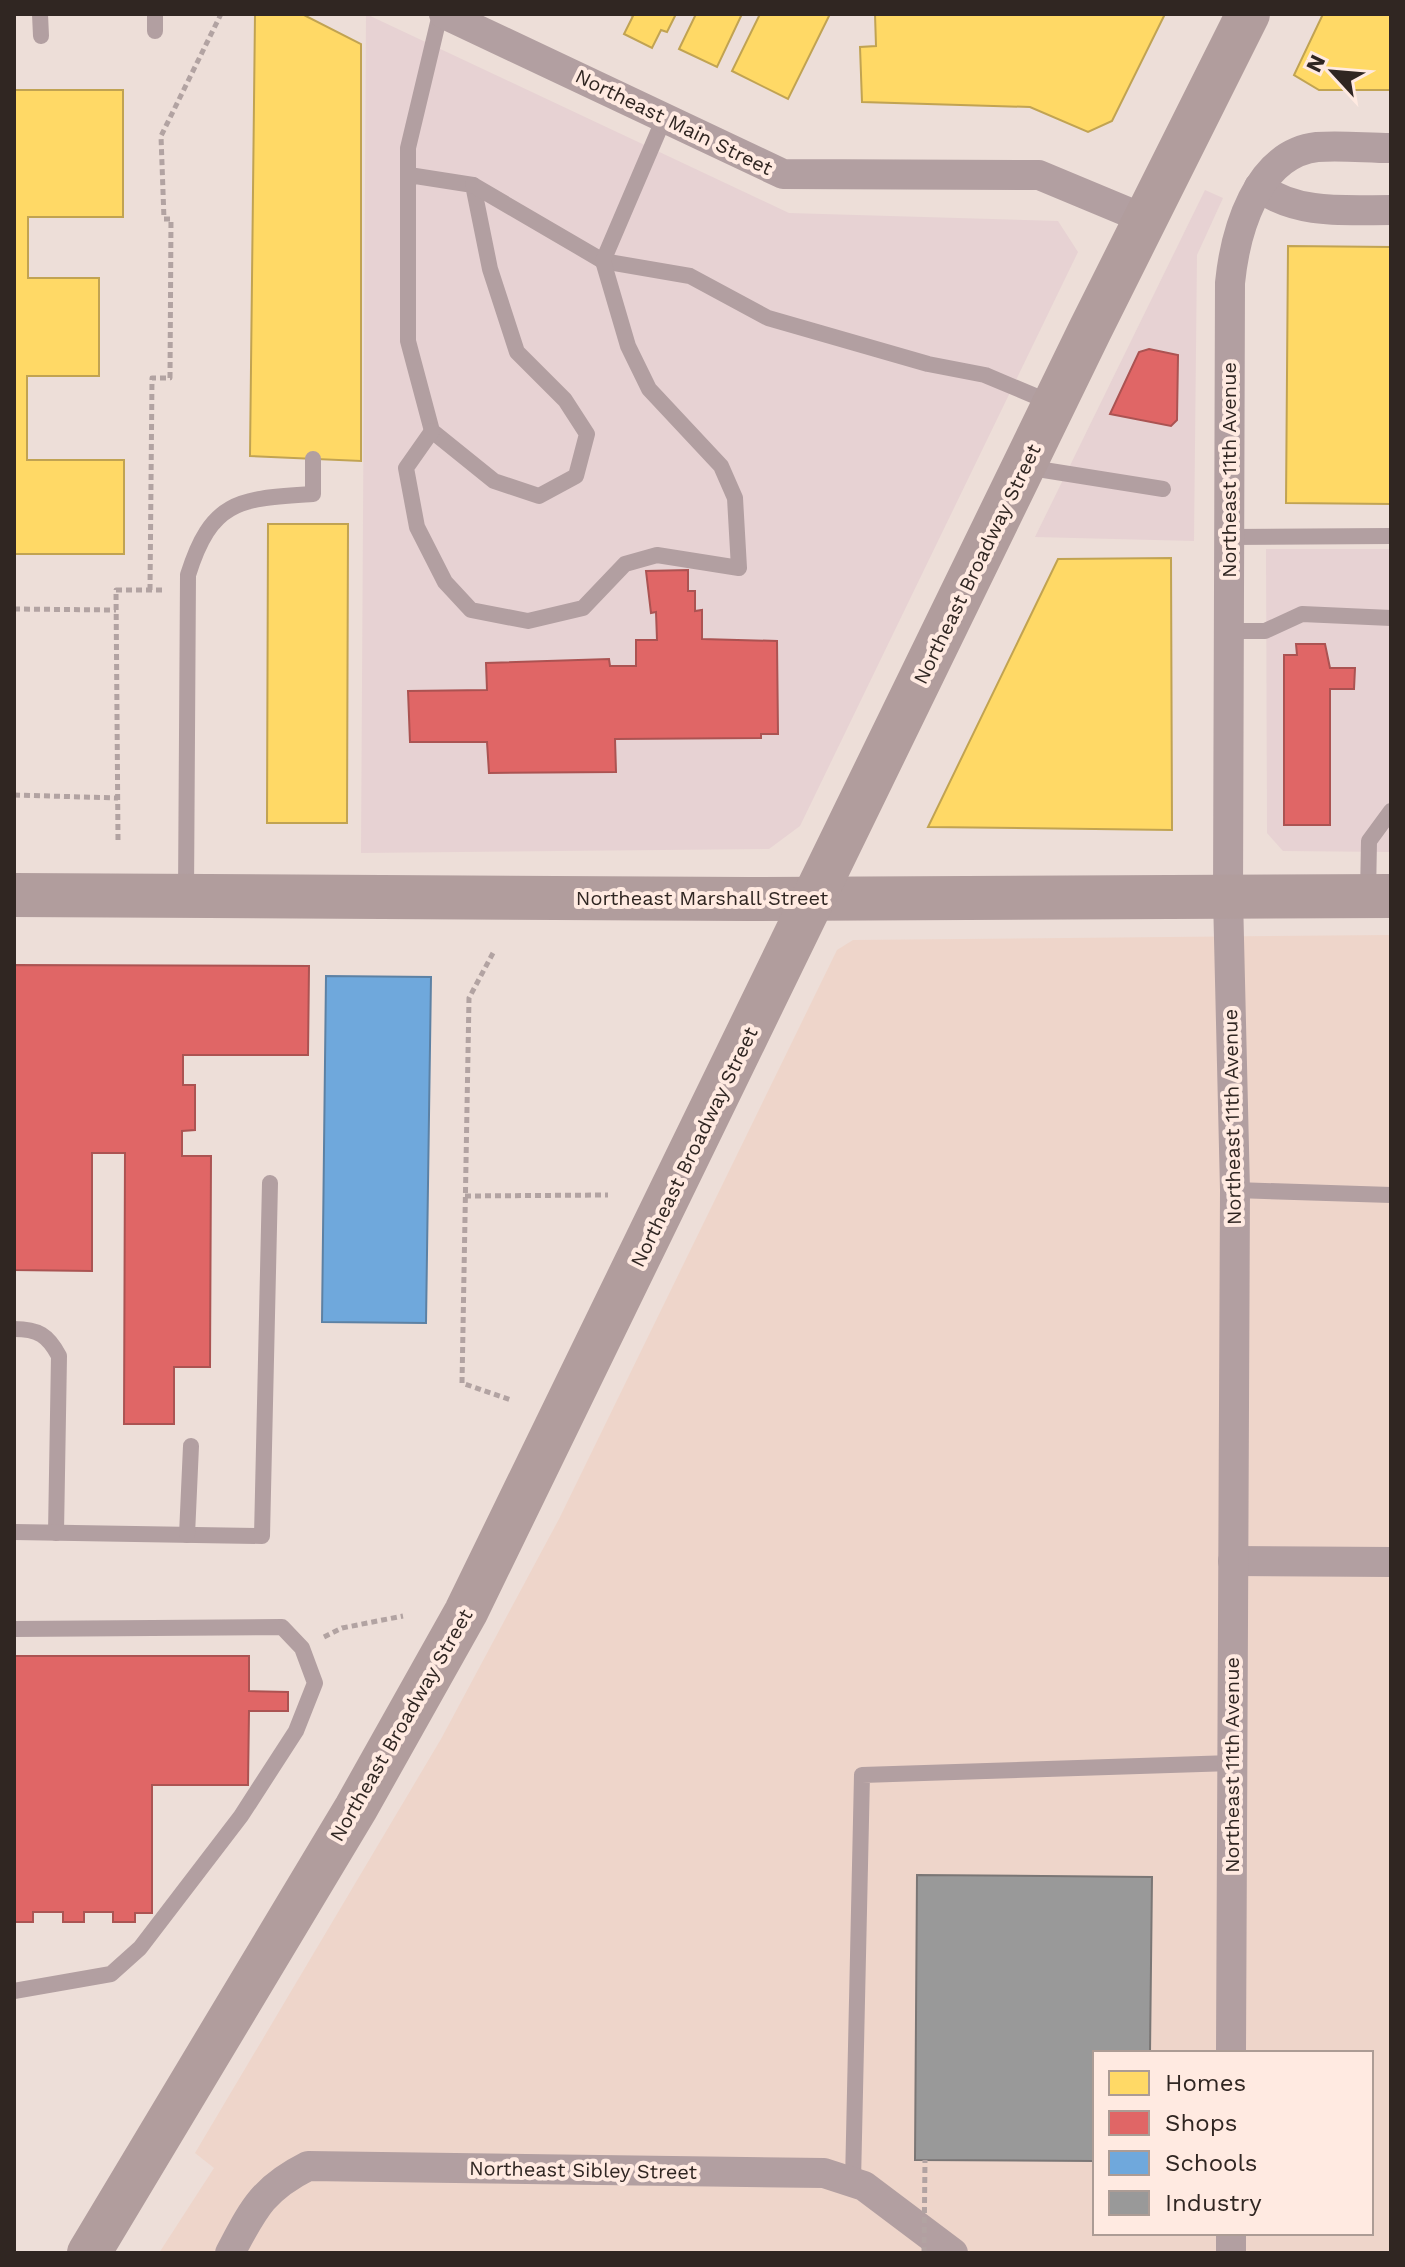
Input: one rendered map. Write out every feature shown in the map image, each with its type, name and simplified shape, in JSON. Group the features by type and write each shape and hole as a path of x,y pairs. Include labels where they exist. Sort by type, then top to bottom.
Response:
{"main road":[{"name":"Northeast Broadway Street","path":"89,2253 356,1808 466,1612 816,899 1054,404 1248,14"},
{"name":"Northeast Marshall Street","path":"14,895 816,899 1380,896"}],"street":[{"name":"Northeast Main Street","path":"450,16 783,174 1039,175 1147,220"},
{"path":"1391,148 1314,147 1282,161 1259,187 1276,200 1318,210 1391,210"},
{"name":"Northeast 11th Avenue","path":"1231,2051 1235,1190 1228,897 1230,283 1234,247 1259,187"},
{"path":"1233,1561 1391,1562"},
{"name":"Northeast Sibley Street","path":"230,2253 256,2206 280,2180 308,2166 824,2173 864,2186 953,2253"}],"lane":[{"path":"40,14 41,36"},
{"path":"450,16 408,148 408,341 432,431 494,481 539,496 576,476 587,434 565,400 517,352 490,269 473,185"},
{"path":"432,431 406,468 417,527 445,582 471,610 528,621 583,608 625,564 657,555 739,568 735,498 721,466 686,433 649,389 628,346 603,261 665,116"},
{"path":"409,175 473,185 603,261 690,276 768,318 928,364 985,375 1054,404"},
{"path":"186,894 188,590 197,548 215,520 249,499 313,494 313,459"},
{"path":"1024,467 1163,489"},
{"path":"1227,537 1391,536"},
{"path":"1231,631 1265,631 1302,614 1391,618"},
{"path":"1380,896 1369,841 1391,811"},
{"path":"14,1532 262,1536 270,1183"},
{"path":"1235,1190 1391,1195"},
{"path":"14,1329 33,1329 49,1338 59,1356 56,1533"},
{"path":"187,1535 191,1446"},
{"path":"14,1629 282,1627 302,1648 315,1683 296,1731 241,1816 140,1948 111,1974 14,1991"},
{"path":"853,2182 862,1775 1232,1763"}],"path":[{"path":"150,590 152,378 170,378 171,219 164,219 161,136 221,14"},
{"path":"118,840 116,590 188,590"},
{"path":"14,609 116,610"},
{"path":"14,795 118,798"},
{"path":"493,953 469,998 462,1383 511,1400"},
{"path":"465,1196 608,1195"},
{"path":"302,1648 342,1628 403,1616"},
{"path":"924,2253 925,2160"}],"shaded area":[{"path":"366,14 789,213 1058,221 1078,252 800,826 769,849 361,853"},
{"path":"1205,190 1223,198 1197,255 1194,541 1035,537"},
{"path":"1266,549 1391,549 1391,852 1283,851 1267,833"},
{"path":"1391,935 1391,2253 159,2253 214,2168 195,2153 441,1739 559,1519 837,950 853,940"}],"building: Homes":[{"path":"255,14 302,14 361,44 361,461 250,456"},
{"path":"628,14 676,14 667,32 661,30 652,48 624,34 633,16"},
{"path":"696,14 742,14 717,67 679,49"},
{"path":"760,14 830,14 788,99 732,71"},
{"path":"875,14 1165,14 1112,121 1088,132 1030,107 862,102 860,47 876,46"},
{"path":"1323,14 1391,14 1391,90 1319,90 1294,75"},
{"path":"14,90 123,90 123,217 28,217 28,278 99,278 99,376 27,376 27,460 124,460 124,554 14,554"},
{"path":"1288,246 1391,247 1391,504 1286,503"},
{"path":"268,524 348,524 347,823 267,823"},
{"path":"1171,558 1172,830 928,827 1058,559"}],"building: Shops":[{"path":"1149,349 1178,355 1177,420 1171,426 1110,414 1139,352"},
{"path":"688,570 688,591 695,591 695,611 702,610 702,639 777,641 778,734 761,734 761,738 615,739 616,772 489,773 487,742 410,742 408,691 487,690 486,663 609,659 610,666 636,666 636,640 657,640 656,612 651,613 646,571"},
{"path":"1296,644 1325,644 1330,668 1355,668 1354,689 1330,689 1330,825 1284,825 1284,655 1297,655"},
{"path":"14,965 309,966 308,1055 183,1055 183,1085 195,1085 195,1130 182,1131 182,1156 211,1156 210,1367 174,1367 174,1424 124,1424 125,1153 92,1153 92,1271 14,1270"},
{"path":"14,1656 249,1656 249,1691 288,1692 288,1711 249,1711 248,1785 152,1785 152,1913 135,1913 135,1922 113,1922 113,1912 84,1912 84,1922 63,1922 63,1912 33,1912 33,1922 14,1922"}],"building: Schools":[{"path":"326,976 431,977 426,1323 322,1322"}],"building: Industry":[{"path":"917,1875 1152,1877 1150,2051 1093,2051 1093,2161 915,2160"}]}
